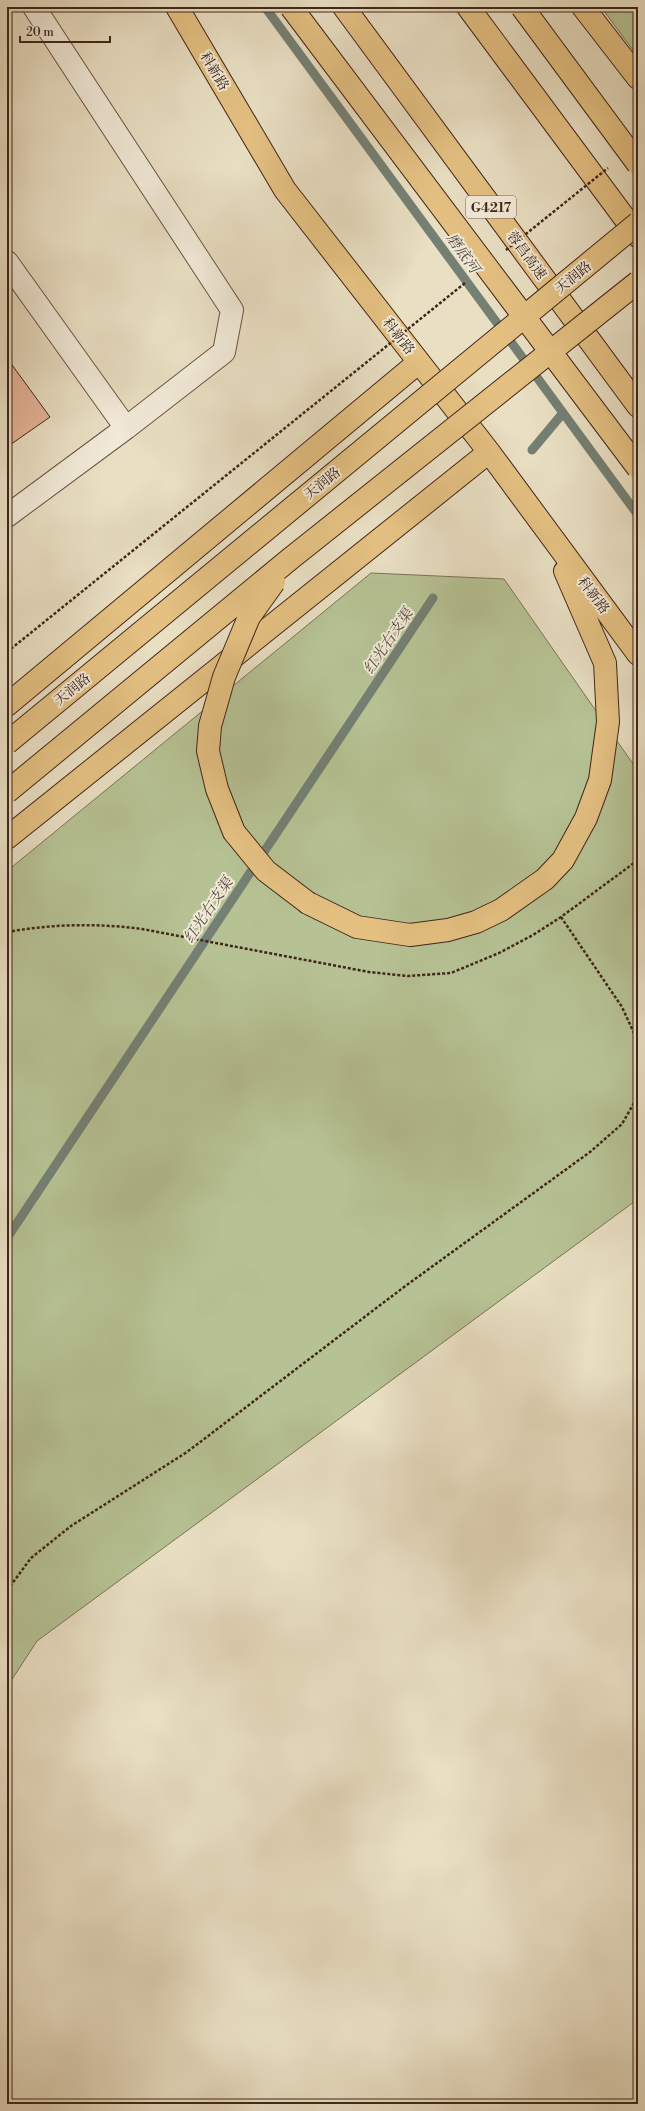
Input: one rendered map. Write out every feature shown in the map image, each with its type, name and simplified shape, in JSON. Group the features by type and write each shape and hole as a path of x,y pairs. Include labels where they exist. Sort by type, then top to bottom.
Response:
{"main road":[{"name":"科新路","path":"177,7 286,190 489,452 638,654"},
{"path":"291,7 638,468"},
{"name":"蓉昌高速","path":"344,7 638,406"},
{"path":"468,7 638,236"},
{"path":"476,7 500,50"},
{"path":"522,7 638,164"},
{"path":"583,7 638,78"},
{"name":"天润路","path":"7,743 638,223"},
{"path":"7,792 290,559 638,282"},
{"path":"7,705 419,362"},
{"path":"7,838 489,452"},
{"path":"290,559 249,617 224,677 210,726 208,751 218,789 234,832 266,871 308,903 357,927 410,935 448,930 476,922 501,910 545,879 563,860 586,818 600,780 608,722 605,663 549,535"}],"lane":[{"path":"7,516 126,428 224,352 232,310 34,7"},
{"path":"7,262 126,428"}],"path":[{"path":"502,253 613,164"},
{"path":"7,652 471,278"},
{"path":"561,917 622,1007 638,1042"},
{"path":"7,932 35,927"},
{"path":"7,1601 11,1585 31,1558 71,1526 187,1452 404,1287 590,1152 622,1124 638,1096"}],"green space":[{"path":"601,7 638,7 638,57"},
{"path":"371,573 504,579 638,771 638,1199 37,1641 7,1687 7,871"}],"building":[{"path":"7,358 50,417 7,447"}],"waterway":[{"name":"磨底河","path":"265,7 638,515"},
{"name":"红光右支渠","path":"532,450 563,413"},
{"name":"红光右支渠","path":"7,1238 433,598"}]}
